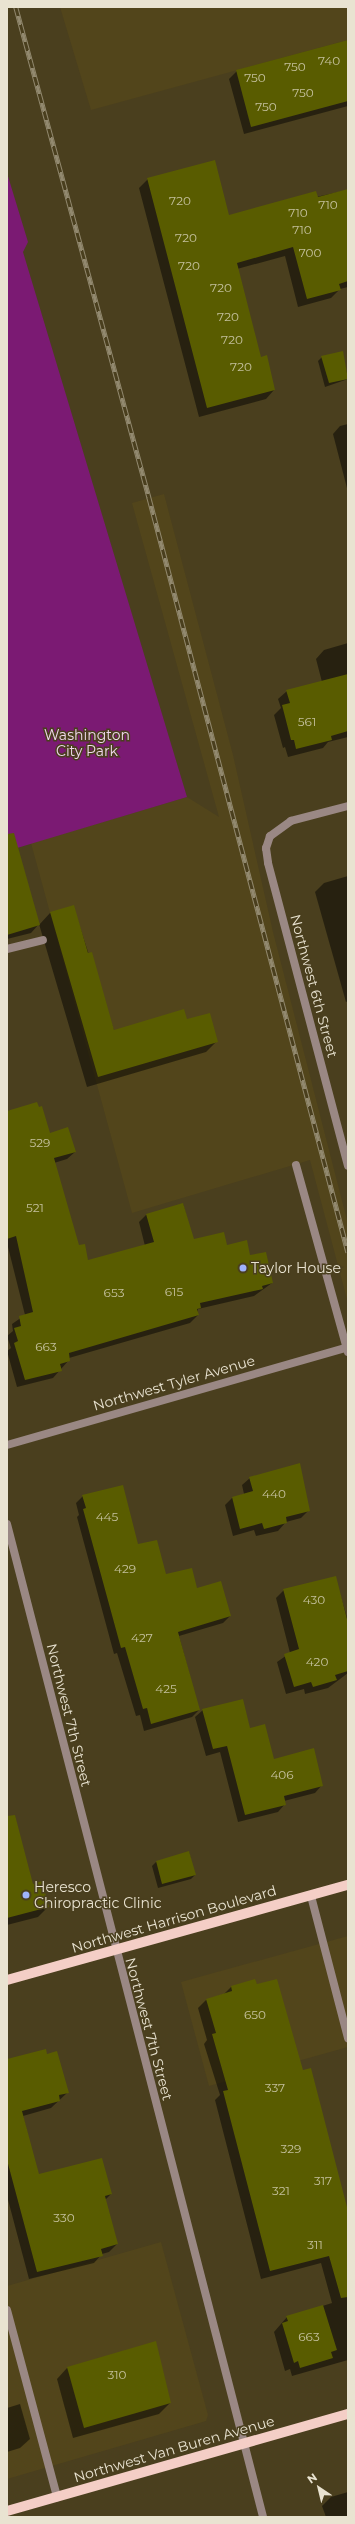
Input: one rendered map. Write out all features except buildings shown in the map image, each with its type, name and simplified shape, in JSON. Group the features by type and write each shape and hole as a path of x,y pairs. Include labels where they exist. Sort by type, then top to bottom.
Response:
{"main road":[{"name":"Northwest Harrison Boulevard","path":"7,1980 348,1885"},
{"name":"Northwest Van Buren Avenue","path":"7,2511 348,2414"}],"street":[{"name":"Northwest 6th Street","path":"348,806 291,821 270,836 266,848 268,863 348,1166"},
{"path":"7,949 43,940"},
{"path":"296,1165 348,1349"},
{"name":"Northwest Tyler Avenue","path":"7,1445 348,1349"},
{"name":"Northwest 7th Street","path":"7,1524 115,1950 263,2517"},
{"path":"311,1896 348,2038"},
{"path":"7,2310 57,2497"}],"shaded area":[{"path":"60,7 348,7 348,40 91,110"},
{"path":"164,494 233,755 273,932 348,1224 348,1303 310,1160 132,1213 31,843 187,797 219,817 132,503"},
{"path":"348,1936 348,2047 209,2086 181,1982"},
{"path":"161,2242 208,2415 206,2421 7,2479 7,2286"}],"green space":[{"name":"Washington City Park","path":"7,173 28,242 23,252 187,797 7,851"}],"railway":[{"path":"16,7 149,497 348,1252"}],"place":[{"name":"Taylor House","path":"243,1268"},
{"name":"Heresco Chiropractic Clinic","path":"26,1895"}]}
